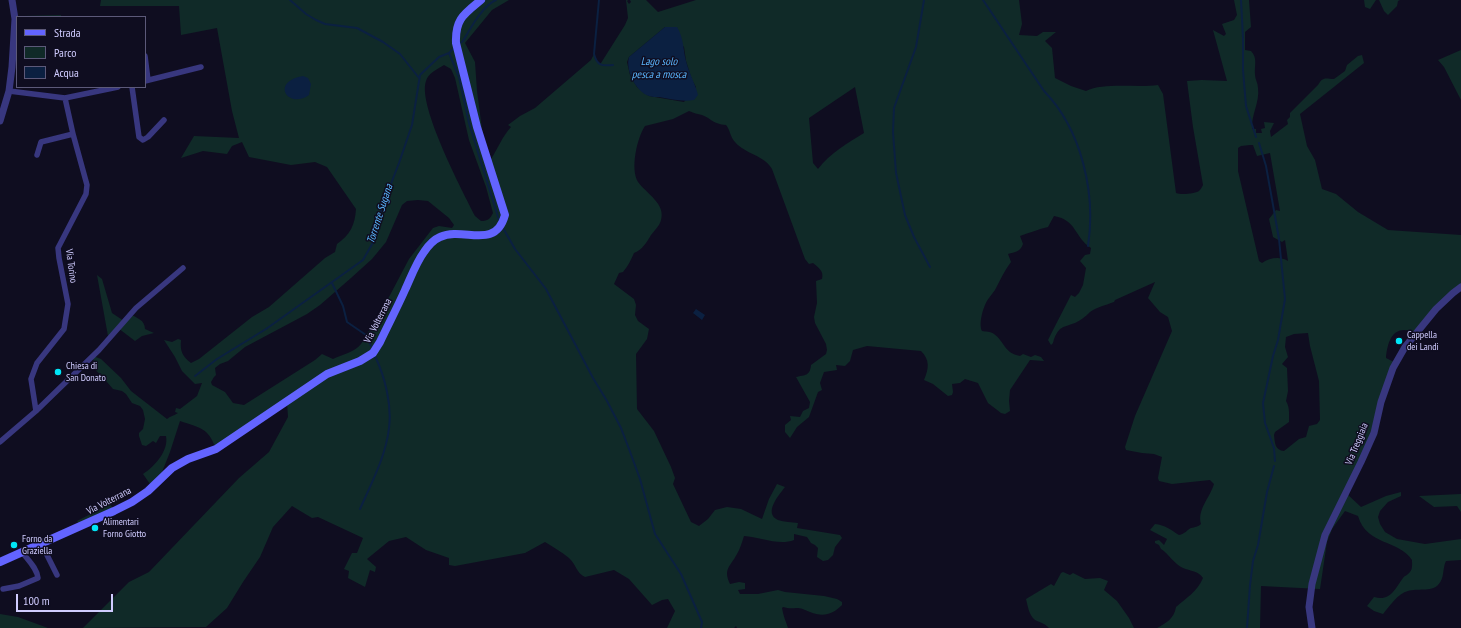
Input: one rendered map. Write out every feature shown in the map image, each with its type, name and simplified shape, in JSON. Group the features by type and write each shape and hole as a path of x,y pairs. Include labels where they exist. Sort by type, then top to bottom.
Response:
{"main road":[{"name":"Via Volterrana","path":"0,562 132,502 148,491 172,468 188,459 216,449 327,374 360,361 373,353 380,342 424,251 432,242 440,237 451,234 478,236 497,231 501,225 504,215 477,127 458,54 455,33 458,22 482,0"}],"street":[{"path":"0,121 9,91 12,67 15,19 12,0"},
{"path":"146,68 147,81 201,67"},
{"path":"9,91 65,98 113,88"},
{"path":"132,88 139,137 143,140 148,137 164,120"},
{"name":"Via Torino","path":"36,411 31,379 37,363 64,329 68,304 58,248 86,194 87,185 65,98"},
{"path":"37,155 41,142 73,134"},
{"path":"0,442 36,411 99,350 136,308 183,268"},
{"name":"Via Treggiaia","path":"1312,628 1309,607 1312,584 1325,535 1374,432 1381,402 1393,368 1405,347 1436,309 1461,287"},
{"path":"41,543 57,575"},
{"path":"3,589 19,586 38,578 38,574 34,567 22,552"}],"green space":[{"path":"101,0 509,0 492,10 465,43 475,62 484,144 491,159 511,127 508,125 520,116 535,108 591,60 594,54 595,59 599,64 601,63 628,18 626,0 628,0 627,1 629,4 631,2 630,0 646,0 658,12 696,0 1019,0 1022,24 1019,35 1037,36 1043,32 1056,32 1045,41 1052,48 1055,78 1086,91 1093,88 1111,86 1158,85 1163,94 1176,193 1184,194 1199,191 1203,185 1187,81 1227,81 1213,30 1224,36 1226,34 1222,24 1234,20 1237,15 1234,0 1249,0 1251,27 1245,32 1245,50 1251,51 1254,56 1255,77 1258,86 1257,103 1252,129 1256,129 1256,133 1262,133 1261,129 1265,128 1264,122 1274,123 1270,131 1271,137 1288,124 1287,120 1290,117 1290,113 1318,85 1321,80 1334,79 1345,71 1347,65 1358,56 1362,55 1364,63 1300,114 1307,146 1315,160 1322,189 1336,194 1358,212 1388,230 1461,235 1461,287 1417,332 1406,330 1399,331 1392,336 1390,340 1386,358 1396,363 1374,433 1346,493 1361,507 1386,496 1401,492 1401,496 1388,502 1380,511 1378,517 1385,532 1397,539 1425,544 1461,539 1461,560 1446,561 1442,579 1435,587 1404,592 1383,614 1374,611 1367,606 1374,597 1384,598 1392,594 1403,577 1411,571 1412,560 1399,548 1375,538 1368,533 1362,526 1358,516 1345,511 1332,529 1327,542 1320,589 1261,586 1260,628 1157,628 1171,618 1176,607 1194,591 1201,583 1203,578 1197,573 1177,564 1161,549 1159,545 1155,543 1155,541 1159,540 1164,545 1167,539 1150,530 1155,524 1162,525 1179,535 1200,525 1202,508 1214,484 1210,480 1172,484 1159,481 1158,478 1162,457 1154,454 1126,450 1125,447 1135,416 1172,331 1168,317 1160,312 1148,298 1155,282 1096,309 1077,322 1062,328 1056,334 1051,345 1048,340 1071,295 1075,297 1083,285 1086,268 1080,261 1085,255 1090,254 1091,248 1085,244 1067,221 1054,216 1048,227 1020,236 1023,244 1022,247 1017,251 1008,254 1011,262 987,301 982,314 982,331 994,334 1008,350 1015,355 1020,356 1023,354 1031,357 1035,355 1041,357 1044,361 1030,360 1010,390 1010,411 1005,414 1001,413 988,403 978,383 965,379 960,383 952,384 952,395 948,396 933,384 924,380 928,364 924,354 921,351 867,346 853,350 850,361 845,366 836,365 837,370 824,372 820,383 822,390 818,392 809,417 797,427 790,438 785,432 785,425 791,420 790,416 800,417 803,411 809,408 810,402 796,377 808,373 811,365 826,354 827,350 826,344 815,323 814,317 817,303 816,281 822,279 822,274 817,266 813,263 809,264 805,259 769,164 739,146 733,140 726,125 718,124 702,115 689,111 673,119 645,126 637,146 635,169 638,182 658,204 662,214 658,226 644,246 634,253 625,270 619,273 614,284 634,299 636,305 635,315 638,321 649,329 647,339 636,354 637,409 654,431 675,478 673,484 691,522 699,526 708,519 715,510 727,507 741,509 762,519 769,499 777,484 785,487 772,509 774,517 780,521 798,523 797,528 840,535 842,538 835,547 833,555 828,560 823,561 817,557 818,548 811,543 807,537 794,534 794,540 782,542 744,536 738,552 727,571 730,584 739,582 745,583 745,589 738,590 740,594 758,594 778,590 824,596 837,599 842,602 842,605 835,611 823,615 815,614 800,608 783,607 783,613 788,628 737,628 736,626 734,628 667,628 675,611 668,599 652,605 629,579 614,570 585,577 580,573 569,558 545,542 525,553 455,566 449,565 449,558 426,550 406,537 389,541 367,559 376,567 375,572 370,570 365,587 348,578 349,571 344,569 352,553 357,553 363,538 318,517 312,518 292,506 273,527 260,557 227,608 206,627 83,628 129,582 149,572 239,478 269,452 288,417 287,402 216,449 210,436 206,432 198,427 180,421 162,472 150,484 143,474 160,458 165,447 166,436 160,436 156,443 153,441 146,446 142,445 139,433 143,429 145,419 143,410 140,406 132,403 122,391 113,389 94,369 93,356 101,359 121,378 131,391 167,419 177,414 178,413 175,412 176,408 180,409 197,396 202,383 195,384 182,371 164,340 172,342 178,339 181,340 181,350 186,358 191,363 199,359 252,317 269,307 325,258 335,252 337,244 345,237 353,225 356,209 327,167 315,162 291,165 249,157 242,142 232,146 227,154 203,151 181,158 194,136 239,138 232,111 217,28 181,35 179,6 100,6","holes":["665,27 684,47 686,61 692,80 696,87 684,102 649,96 637,87 630,75 627,62 629,57","444,65 451,69 455,78 469,140 486,187 493,213 490,218 485,221 481,221 475,216 434,128 425,93 426,81 431,73","855,87 864,133 834,153 818,169 813,163 809,118","1253,145 1257,156 1270,153 1280,211 1276,210 1269,219 1273,237 1282,242 1285,240 1288,261 1278,258 1262,263 1259,261 1238,171 1238,148 1241,146","407,201 428,201 449,218 454,225 452,228 439,226 433,228 409,259 389,297 358,347 333,359 322,354 244,405 233,403 225,392 212,385 211,382 216,375 215,368 220,364 228,361 245,347 307,314 320,305 372,259 386,242 402,205","1308,333 1319,381 1320,420 1317,424 1309,426 1306,437 1299,439 1284,451 1277,448 1274,435 1275,432 1289,422 1289,409 1286,401 1288,391 1287,368 1282,364 1288,357 1285,347 1286,337 1294,334"]},
{"path":"1364,0 1376,0 1370,9 1365,7"},
{"path":"1379,0 1400,0 1398,1 1397,6 1388,15 1384,11"},
{"path":"61,15 61,16 23,16"},
{"path":"1461,50 1461,100 1444,67 1438,60"},
{"path":"97,275 102,279 112,313 124,321 130,314 144,323 145,329 154,333 142,336 135,341 118,328 108,336"},
{"path":"1461,494 1461,512 1457,506 1434,507 1419,496"},
{"path":"110,504 114,511 80,526 77,521"},
{"path":"1063,572 1070,575 1073,573 1085,579 1100,578 1108,581 1104,590 1117,601 1134,628 1049,628 1035,620 1030,613 1026,599 1051,584 1054,586"},
{"path":"0,614 18,617 48,628 0,628"}],"water":[{"name":"Lago solo pesca a mosca","path":"665,27 677,27 679,31 687,65 698,95 694,100 690,101 653,97 644,94 636,85 630,74 628,62 629,57"},
{"path":"303,76 308,78 311,84 309,95 302,99 289,97 285,89 287,84 293,79"},
{"path":"696,309 705,315 702,320 693,313"}],"waterway":[{"path":"290,0 306,14 316,20 325,24 357,28 383,42 400,54 419,78"},
{"name":"Torrente Sugana","path":"459,44 463,41 473,24 486,7 496,0"},
{"path":"599,0 594,54 598,63 613,65"},
{"path":"924,0 916,47 894,108 893,132 896,173 905,215 914,237 930,267"},
{"path":"983,0 1044,91 1057,107 1068,124 1077,143 1088,184 1090,205 1088,246"},
{"path":"1241,0 1243,70 1246,106 1256,137"},
{"name":"Torrente Sugana","path":"195,376 217,359 266,329 363,260 375,239 382,207 412,125 420,75 439,57 449,53 454,48"},
{"path":"449,53 459,77 469,123 499,220"},
{"path":"1259,143 1266,166 1279,239 1285,299 1278,340 1263,403 1265,423 1274,448 1275,461"},
{"path":"503,228 515,249 546,289 621,428 640,479 655,534 681,574 702,622 701,628"},
{"path":"332,283 343,306 347,322 366,335 371,346"},
{"path":"360,509 385,449 390,419 387,391 375,356"},
{"path":"1247,628 1253,561 1258,545 1267,492 1274,466"}],"place":[{"name":"Cappella dei Landi","path":"1399,341"},
{"name":"Chiesa di San Donato","path":"58,372"},
{"name":"Alimentari Forno Giotto","path":"95,528"},
{"name":"Forno da Graziella","path":"14,545"}]}
